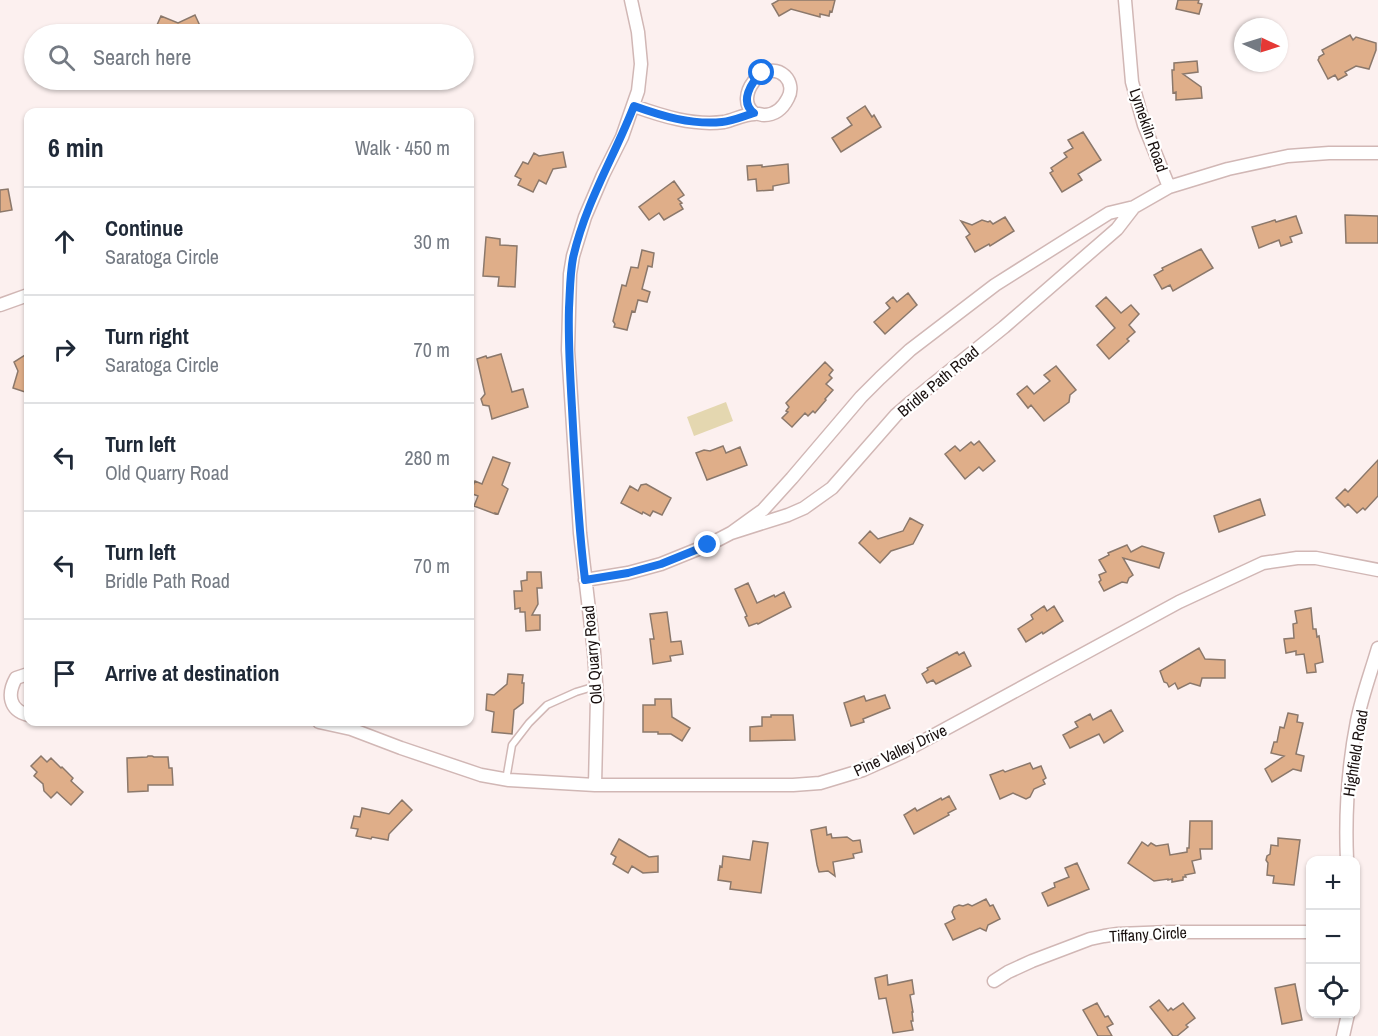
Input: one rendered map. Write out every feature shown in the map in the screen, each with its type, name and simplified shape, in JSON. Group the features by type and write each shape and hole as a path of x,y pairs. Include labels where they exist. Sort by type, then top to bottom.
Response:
{"street":[{"name":"Old Quarry Road","path":"595,785 596,686 579,533 568,350 570,274 585,217 622,136 638,91 641,64 638,32 631,0"},
{"name":"Lymekiln Road","path":"1125,0 1132,82 1144,125 1169,187"},
{"path":"634,106 663,116 698,123 724,122 754,113"},
{"name":"Bridle Path Road","path":"585,580 628,573 661,564 731,533 763,510 861,397 910,350 995,285 1109,213 1134,207 1169,187 1228,169 1288,156 1378,153"},
{"name":"Bridle Path Road","path":"731,533 788,515 819,499 832,488 911,402 1004,327 1117,229 1134,207"},
{"path":"0,305 24,296"},
{"name":"Pine Valley Drive","path":"337,726 482,776 506,780 595,785 820,783 863,770 903,752 1179,602 1263,563 1316,558 1378,570"},
{"name":"Highfield Road","path":"1347,856 1345,827 1350,766 1358,719 1378,648"},
{"path":"24,675 16,678 11,692 14,707 24,713"},
{"name":"Tiffany Circle","path":"994,981 1032,961 1104,936 1170,932 1306,932"},
{"path":"1343,1036 1347,1018"}],"lane":[{"path":"506,780 512,745 529,723 547,705 596,686"}],"shaded area":[{"path":"726,402 733,421 694,436 687,417"}],"building":[{"path":"779,0 835,0 829,16 820,14 820,17 791,9 779,16 772,4"},
{"path":"1178,0 1199,0 1198,3 1202,4 1199,14 1176,9"},
{"path":"195,15 199,24 157,24 161,16 178,23"},
{"path":"1350,35 1353,40 1356,37 1376,43 1376,50 1369,69 1356,66 1345,72 1347,75 1338,80 1335,75 1328,79 1318,60 1324,54 1322,50"},
{"path":"1197,61 1198,72 1183,74 1201,87 1202,98 1176,100 1176,92 1173,93 1174,63"},
{"path":"865,106 881,127 841,152 832,138 852,125 847,118"},
{"path":"1083,132 1101,160 1078,174 1082,180 1062,192 1050,173 1053,171 1051,168 1067,157 1064,153 1073,148 1068,140"},
{"path":"563,152 566,167 553,169 546,184 539,180 533,192 518,185 521,179 515,176 523,162 528,164 534,153 539,156"},
{"path":"788,164 789,183 773,186 773,190 757,191 756,179 748,180 747,166"},
{"path":"674,181 684,195 678,199 683,209 664,220 659,213 649,220 639,207"},
{"path":"8,189 12,210 0,212 0,190"},
{"path":"1345,215 1378,216 1378,243 1346,243"},
{"path":"1296,216 1302,233 1290,237 1292,242 1281,246 1279,240 1259,248 1252,227"},
{"path":"1005,217 1014,231 990,246 989,244 975,252 966,237 970,234 961,221 972,225 982,220 993,224"},
{"path":"486,237 500,239 500,245 517,246 515,287 498,286 499,277 483,276"},
{"path":"1201,249 1213,268 1173,291 1170,285 1162,289 1154,275 1163,270 1162,268"},
{"path":"642,250 654,253 652,267 648,266 642,289 650,292 647,302 638,300 635,312 632,311 627,330 614,327 613,321 622,285 626,286 631,267 638,268"},
{"path":"908,293 917,305 885,334 874,322 890,308 886,303 893,297 897,302"},
{"path":"1106,297 1121,313 1131,305 1139,314 1129,325 1135,332 1127,339 1129,341 1109,359 1097,345 1115,328 1096,306"},
{"path":"501,354 512,392 523,389 528,407 492,419 489,406 483,405 481,399 485,394 477,359"},
{"path":"24,356 24,392 13,388 18,371 14,362"},
{"path":"825,362 833,370 829,375 832,378 826,384 833,390 815,413 813,411 808,416 805,413 792,427 782,418 788,412 786,411 789,407 786,403"},
{"path":"1056,366 1076,390 1070,395 1069,402 1044,421 1031,405 1028,408 1017,394 1027,386 1034,394 1050,381 1044,375"},
{"path":"979,441 995,461 983,471 979,467 965,479 945,454 955,446 960,451 971,442 974,445"},
{"path":"723,446 726,453 740,447 747,465 707,480 696,453"},
{"path":"493,457 510,463 502,485 508,489 498,514 474,506 478,496 474,494 474,483 475,481 482,484"},
{"path":"1378,460 1378,496 1365,510 1363,508 1357,513 1348,504 1345,507 1336,498 1345,489 1348,492"},
{"path":"646,484 671,498 662,515 653,511 650,516 643,512 642,514 621,503 630,486 638,491 641,485"},
{"path":"1260,499 1265,515 1219,532 1214,516"},
{"path":"910,518 923,525 913,544 891,551 880,563 859,543 870,531 878,539 903,531"},
{"path":"1127,545 1131,552 1142,546 1164,553 1159,568 1123,558 1133,575 1127,583 1122,582 1104,591 1099,582 1101,580 1099,575 1106,572 1099,560 1109,555 1108,553"},
{"path":"527,572 541,572 542,588 537,588 538,604 532,615 540,615 540,630 526,631 525,612 520,612 520,608 515,609 514,591 522,591 521,581 527,580"},
{"path":"748,583 757,603 784,592 791,607 758,624 749,626 735,589"},
{"path":"1044,606 1047,611 1054,606 1063,621 1026,642 1018,629 1033,619 1031,615"},
{"path":"1311,608 1313,629 1316,629 1317,637 1319,636 1323,662 1315,664 1316,672 1307,673 1304,654 1296,655 1296,651 1286,653 1284,639 1294,638 1293,624 1297,623 1295,611"},
{"path":"667,612 671,642 681,641 683,654 670,656 671,661 653,664 650,639 654,639 650,614"},
{"path":"1199,648 1205,659 1225,660 1225,678 1202,678 1200,686 1190,683 1178,689 1175,683 1169,687 1164,682 1160,671"},
{"path":"957,652 959,655 964,652 971,666 936,684 933,680 927,683 922,674 928,670 927,668"},
{"path":"508,674 523,675 523,703 514,710 512,734 492,732 494,712 486,710 487,694 494,695 507,684"},
{"path":"885,695 890,708 863,719 864,722 851,726 844,703 864,696 866,701"},
{"path":"655,699 671,699 672,717 690,728 682,741 671,734 643,732 643,705 655,705"},
{"path":"1111,710 1123,731 1104,743 1099,734 1070,748 1063,735 1078,727 1075,722 1090,714 1093,720"},
{"path":"1288,713 1298,715 1297,722 1303,723 1296,754 1304,756 1301,771 1293,769 1272,782 1265,769 1284,756 1271,753 1274,742 1277,742 1280,727 1284,728"},
{"path":"771,715 793,715 795,740 750,741 750,727 762,726 762,717 771,717"},
{"path":"41,756 47,762 51,758 62,767 73,778 71,781 83,792 71,805 57,792 51,798 44,791 43,784 34,776 37,772 31,766"},
{"path":"168,757 169,768 172,768 173,785 148,785 148,791 128,792 127,758"},
{"path":"1030,763 1033,769 1041,766 1046,778 1043,780 1045,784 1034,789 1030,797 1026,799 1013,793 1000,799 990,775"},
{"path":"949,796 956,809 914,834 904,815 915,808 917,811"},
{"path":"402,800 412,810 389,834 388,840 356,836 358,829 351,828 354,816 360,817 362,808 389,814"},
{"path":"1190,821 1212,821 1212,849 1200,849 1201,859 1192,861 1195,873 1185,875 1183,880 1154,881 1128,863 1142,842 1148,846 1151,843 1156,846 1168,844 1170,855 1187,852"},
{"path":"826,827 827,835 831,834 832,838 847,837 853,841 860,840 862,852 853,854 854,858 833,862 835,876 828,871 819,872 817,865 811,830"},
{"path":"1278,838 1300,840 1294,885 1273,883 1274,876 1267,875 1267,856 1270,854 1271,845 1278,846"},
{"path":"619,839 649,857 658,856 658,872 643,873 632,866 628,873 613,864 616,857 611,854"},
{"path":"753,841 768,843 761,893 730,889 731,882 718,880 723,856 750,860"},
{"path":"1077,863 1089,889 1048,906 1042,893 1055,887 1054,883 1069,877 1065,868"},
{"path":"986,899 990,906 993,905 1000,919 988,925 986,931 980,928 953,940 945,924 955,919 952,912 954,907 968,904 972,906"},
{"path":"887,975 888,985 912,980 914,994 910,995 913,1030 893,1033 886,998 879,999 875,978"},
{"path":"1295,984 1302,1020 1282,1024 1275,988"},
{"path":"1159,1000 1168,1011 1183,1003 1195,1018 1177,1036 1173,1036 1150,1007"},
{"path":"1097,1003 1105,1017 1108,1016 1113,1024 1107,1027 1112,1036 1098,1036 1083,1010"}],"route":[{"path":"708,545 661,564 628,573 585,580 579,533 568,350 570,274 585,217 634,106 663,116 698,123 724,122 754,113 746,102 749,90 762,73"}]}
